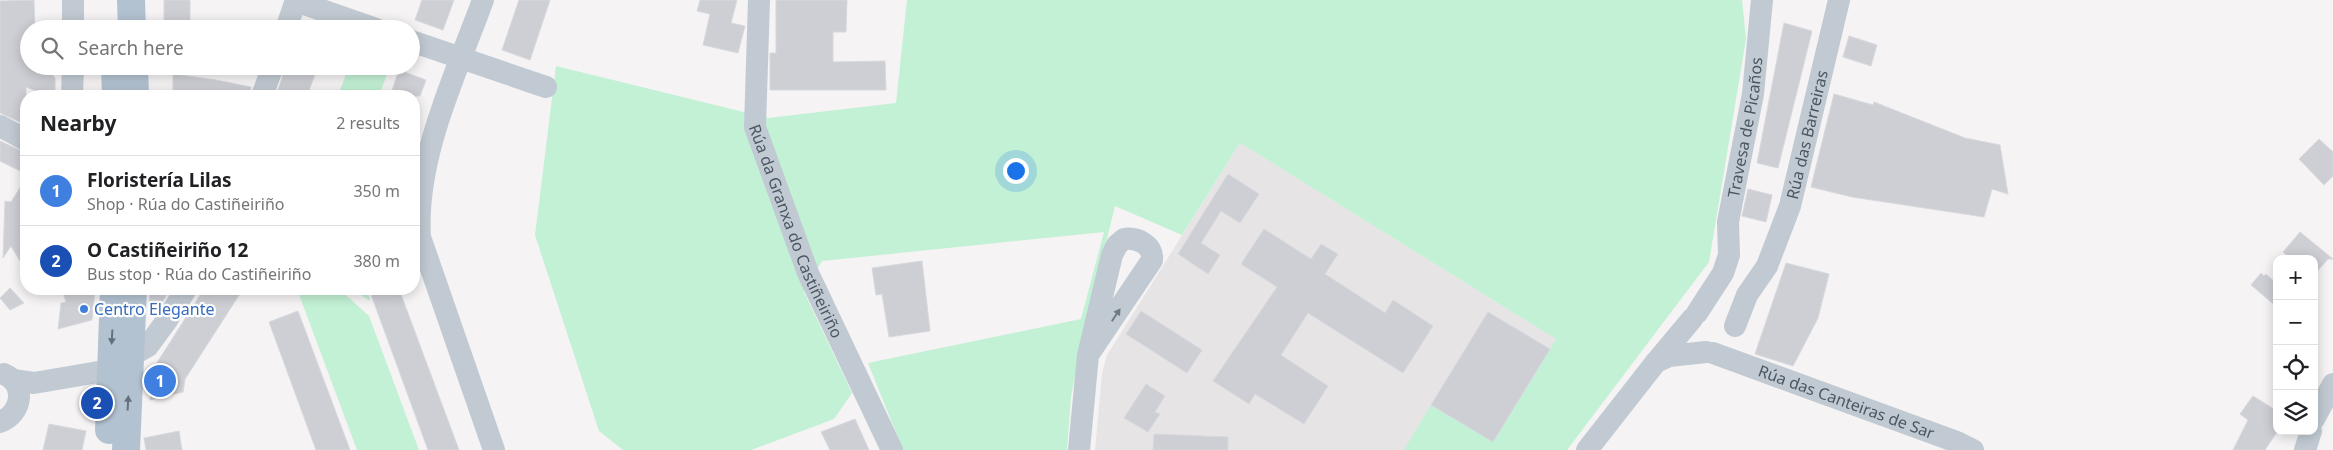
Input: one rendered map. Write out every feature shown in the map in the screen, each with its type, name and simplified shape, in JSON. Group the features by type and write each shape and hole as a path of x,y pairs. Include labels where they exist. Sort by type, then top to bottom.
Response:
{"main road":[{"path":"112,0 113,20"},
{"path":"131,0 132,20"},
{"path":"115,75 116,90"},
{"path":"134,75 135,90"},
{"path":"115,295 126,450"},
{"path":"109,450 132,295"}],"street":[{"path":"73,0 73,20"},
{"path":"142,0 143,20"},
{"path":"420,189 430,146 483,0"},
{"name":"Rúa da Granxa do Castiñeiriño","path":"759,0 755,127 808,273 892,450"},
{"name":"Travesa de Picaños","path":"1700,313 1723,273 1729,255 1728,222 1753,94 1762,0"},
{"name":"Rúa das Barreiras","path":"1722,343 1762,269 1790,206 1839,0"},
{"path":"289,20 296,1 350,20"},
{"path":"420,44 546,87"},
{"path":"72,90 73,75"},
{"path":"140,90 142,75"},
{"path":"264,90 270,75"},
{"path":"0,125 20,133"},
{"path":"0,125 20,137"},
{"path":"420,237 494,450"},
{"path":"1729,255 1747,271 1762,269"},
{"path":"1587,450 1656,362 1700,313 1728,290 1762,269"},
{"path":"0,422 12,415 19,404 12,378 121,363 148,346 182,295"},
{"path":"1700,313 1690,336 1694,343 1722,343"},
{"path":"1700,313 1728,313 1722,343"},
{"path":"1656,362 1669,356 1722,343"},
{"name":"Rúa das Canteiras de Sar","path":"1722,343 1748,367 1957,442 1972,450"},
{"path":"1078,450 1088,355"},
{"path":"2318,412 2333,384"},
{"path":"2305,450 2309,435"}],"shaded area":[{"path":"1240,143 1556,339 1493,442 1482,450 1095,450 1102,374 1107,355"}],"green space":[{"path":"907,0 1742,0 1746,39 1709,262 1567,450 1404,450 1431,405 1493,442 1556,339 1240,143 1182,235 1115,206 1081,344 1071,397 1067,450 903,450 868,363 1081,319 1104,232 822,261 804,292 852,393 834,419 751,450 623,450 599,431 535,235 556,66 768,118 896,103"},
{"path":"346,75 387,75 381,90 340,90"},
{"path":"299,295 346,295 369,316 419,450 357,450"},
{"path":"361,295 368,295 370,301"}],"building":[{"path":"34,0 35,20 20,20 20,75 53,75 55,78 55,90 34,90 26,87 26,90 20,90 20,122 0,113 0,1"},
{"path":"164,0 190,0 190,20 164,20"},
{"path":"422,0 454,0 443,30 420,22 420,20 415,20"},
{"path":"519,0 550,0 530,60 502,50"},
{"path":"700,0 737,0 731,23 745,26 738,53 703,45 710,14 697,11"},
{"path":"776,0 847,0 846,32 833,32 833,62 885,61 886,90 770,90 770,53 776,53"},
{"path":"1784,23 1812,31 1778,168 1757,163"},
{"path":"1849,36 1877,45 1871,66 1843,57"},
{"path":"173,75 216,80 251,87 250,90 173,90"},
{"path":"283,75 315,75 309,90 278,90"},
{"path":"397,75 412,75 426,80 420,96 420,90 392,90"},
{"path":"1834,94 1873,105 1874,102 1965,138 2000,145 2008,194 1992,189 1984,217 1852,197 1811,187"},
{"path":"2319,139 2333,152 2333,176 2324,185 2299,159"},
{"path":"0,141 20,150 20,171 0,161"},
{"path":"1228,174 1259,194 1240,223 1221,211 1201,243 1220,255 1208,274 1178,254"},
{"path":"20,188 20,261 11,246 3,258 5,201 11,202"},
{"path":"1748,189 1772,195 1766,222 1742,216"},
{"path":"1264,229 1311,259 1321,244 1338,254 1325,274 1385,313 1393,300 1433,326 1403,373 1308,313 1281,355 1328,386 1304,424 1255,394 1249,404 1213,381 1277,287 1241,264"},
{"path":"2300,232 2333,259 2328,259 2318,270 2318,255 2286,255 2283,252"},
{"path":"922,261 930,331 889,337 882,294 876,295 872,268"},
{"path":"1786,263 1829,274 1818,318 1793,366 1755,354"},
{"path":"2261,273 2264,276 2266,274 2273,280 2273,304 2251,285"},
{"path":"10,288 24,303 10,310 0,298"},
{"path":"64,295 94,295 92,320 58,329 61,303 66,302"},
{"path":"150,295 166,295 160,306 149,304"},
{"path":"200,295 239,295 185,379 183,392 150,400 153,369"},
{"path":"371,295 401,295 459,450 428,450"},
{"path":"298,311 350,450 316,450 269,322"},
{"path":"1141,311 1202,350 1187,373 1126,334"},
{"path":"1488,312 1550,349 1493,442 1431,405"},
{"path":"1146,384 1165,396 1155,412 1160,414 1148,432 1124,418"},
{"path":"2253,396 2273,408 2273,435 2275,435 2265,450 2233,450 2248,420 2240,414"},
{"path":"855,419 869,450 830,450 821,432"},
{"path":"49,424 86,431 82,450 43,450"},
{"path":"179,431 182,450 146,450 144,438"},
{"path":"1154,434 1228,437 1228,450 1153,450"}],"place":[{"name":"Centro Elegante","path":"84,309"},
{"name":"Floristería Lilas","path":"160,381"},
{"name":"O Castiñeiriño 12","path":"97,403"}]}
